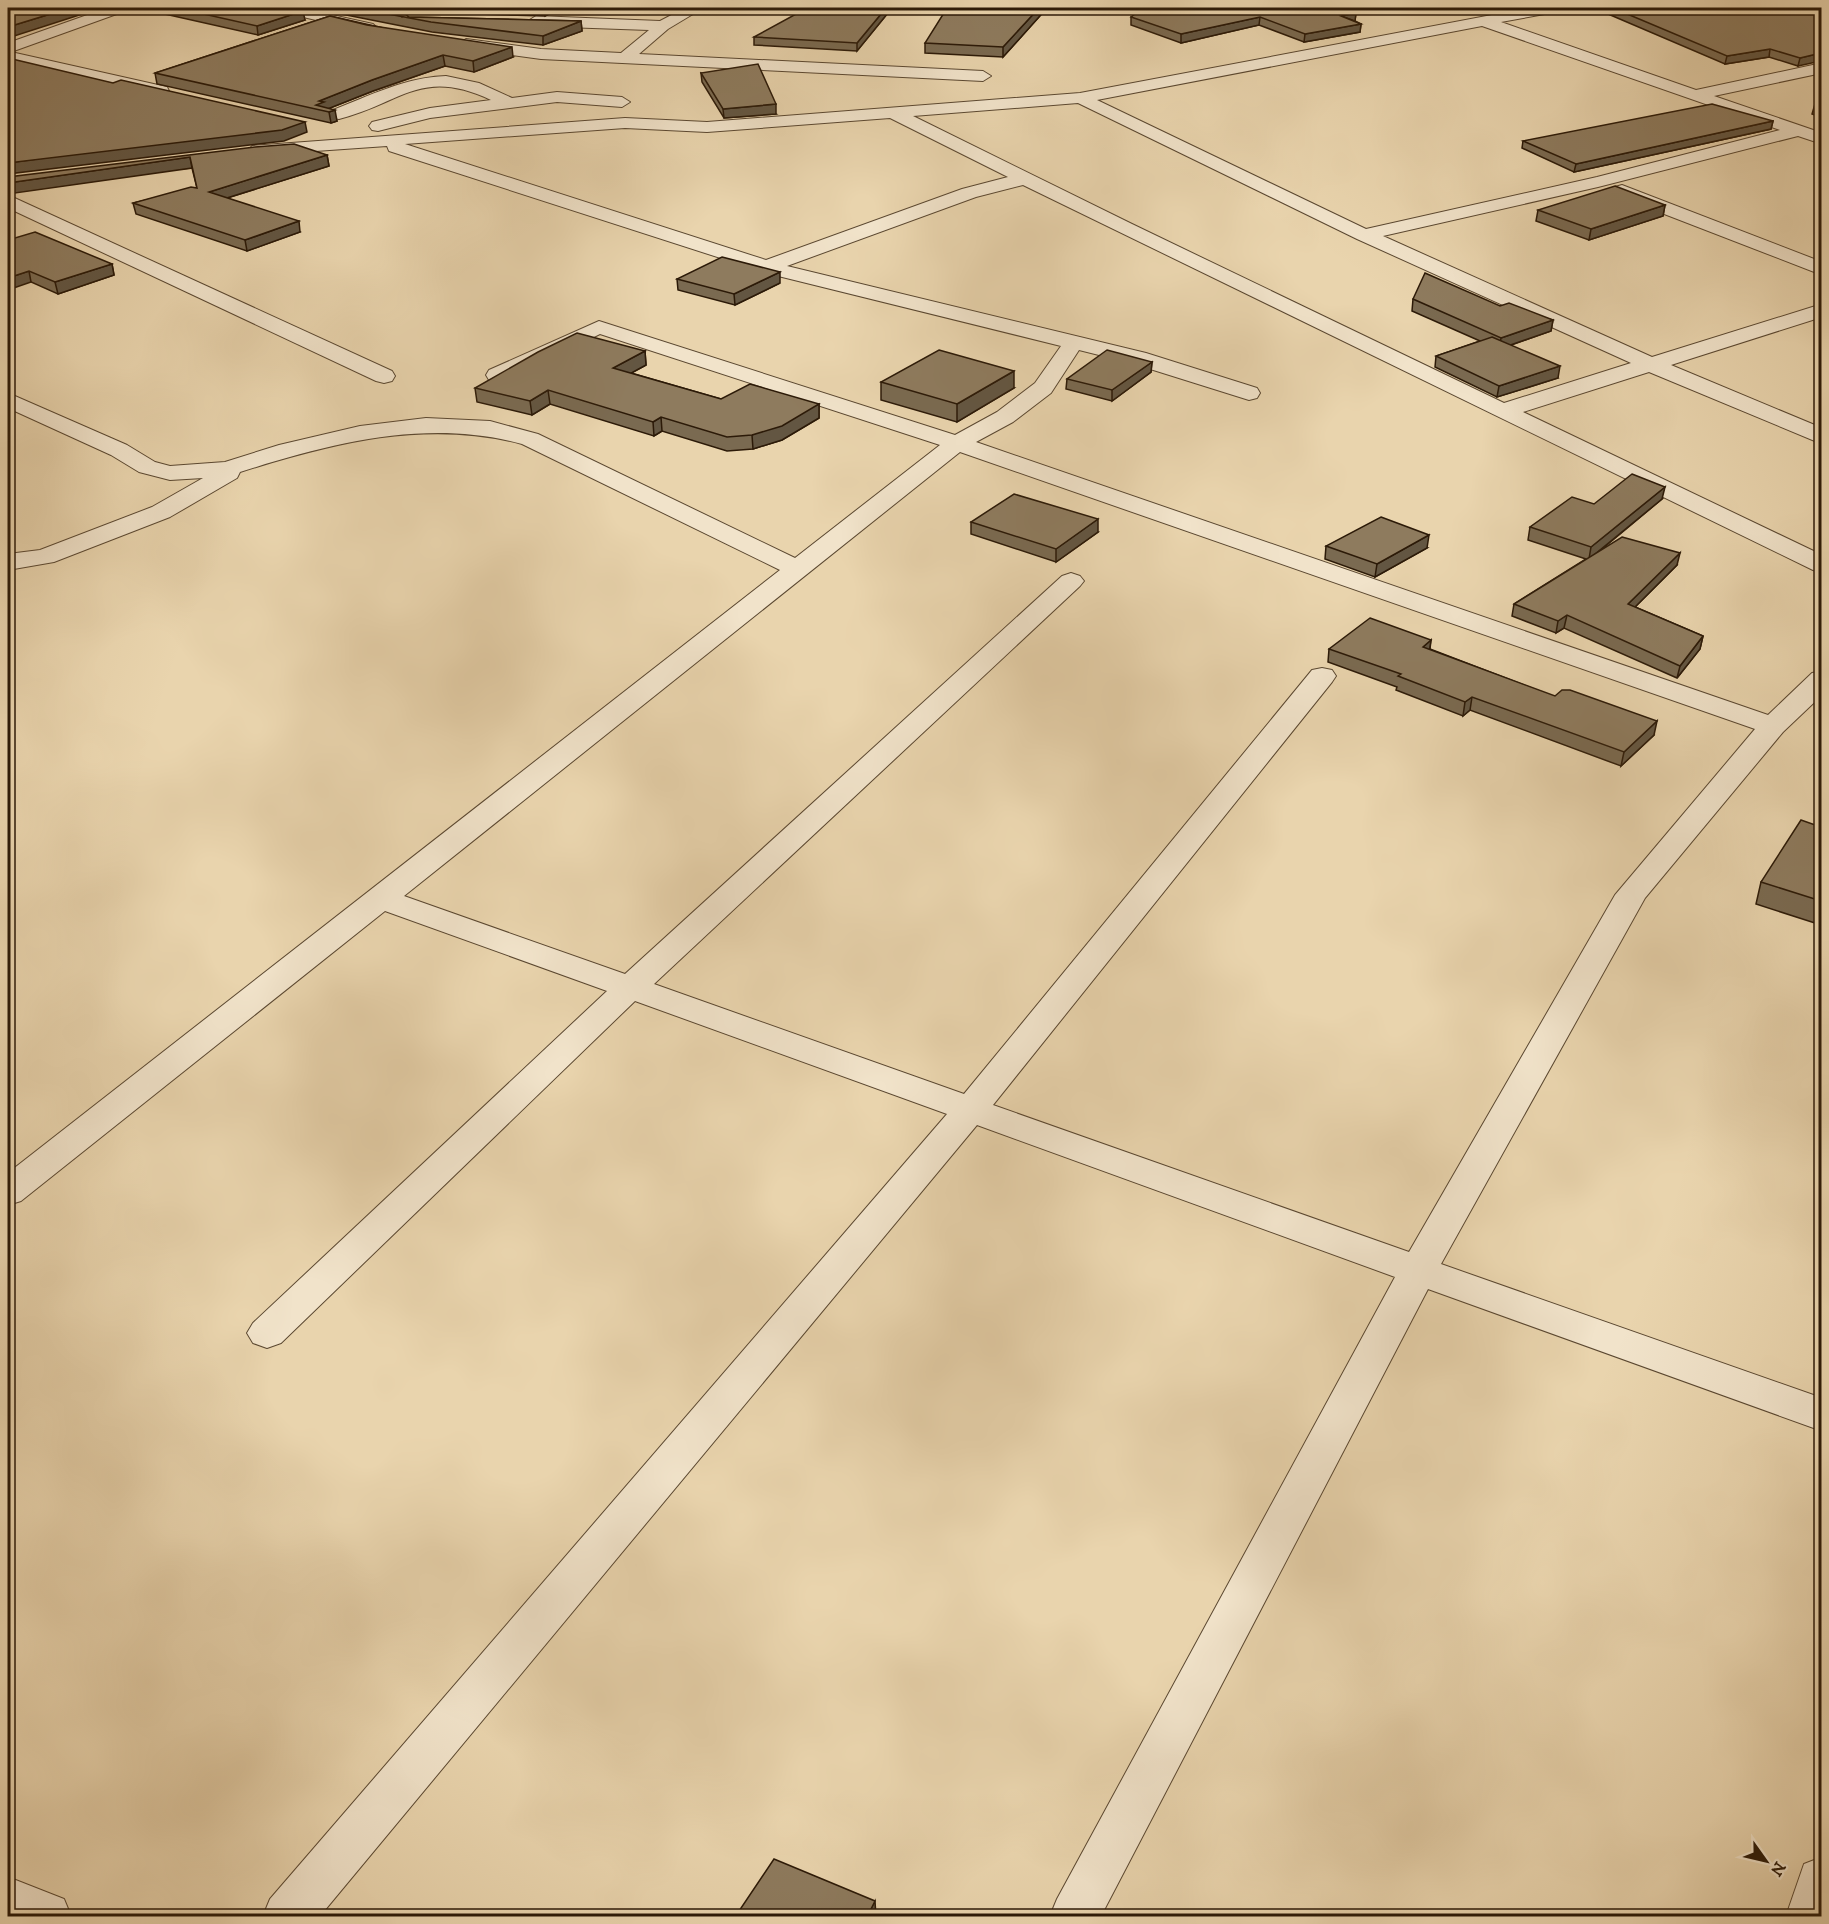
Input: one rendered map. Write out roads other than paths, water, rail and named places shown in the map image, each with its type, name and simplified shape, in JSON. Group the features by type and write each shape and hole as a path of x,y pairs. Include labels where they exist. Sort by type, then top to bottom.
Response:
{"street":[{"path":"8,48 120,8"},
{"path":"282,8 330,19 383,24"},
{"path":"625,58 663,26 695,8"},
{"path":"245,152 625,123 707,127 1080,98 1550,8"},
{"path":"297,30 330,19"},
{"path":"1481,20 1821,139"},
{"path":"523,21 663,26"},
{"path":"447,41 542,54 983,76"},
{"path":"8,56 176,95"},
{"path":"1693,95 1821,68"},
{"path":"131,84 164,73"},
{"path":"339,114 402,90 437,81 460,83 510,103"},
{"path":"344,134 430,113 557,97 621,102"},
{"path":"1080,98 1364,235 1650,364 1821,437"},
{"path":"482,106 483,134"},
{"path":"894,113 1256,293 1505,410 1821,565"},
{"path":"322,129 377,141 777,270 1138,358 1249,393"},
{"path":"1364,235 1598,182 1798,131"},
{"path":"769,266 869,227 969,193 1023,179"},
{"path":"1598,182 1821,268"},
{"path":"8,201 384,376"},
{"path":"1505,410 1821,310"},
{"path":"497,375 599,327 957,443 1773,726"},
{"path":"8,1192 957,443 1005,417 1043,388 1074,342"},
{"path":"8,399 119,450 147,467 170,473 227,469 287,450 360,433 426,425 490,428 530,439 798,569"},
{"path":"8,562 45,557 161,512 239,466"},
{"path":"267,1333 630,988 1071,581"},
{"path":"288,1917 970,1110 1322,676"},
{"path":"1075,1917 1418,1270 1631,895 1773,726 1821,680"},
{"path":"380,898 1821,1415"},
{"path":"1811,1917 1821,1880"},
{"path":"8,1900 46,1917"}]}
